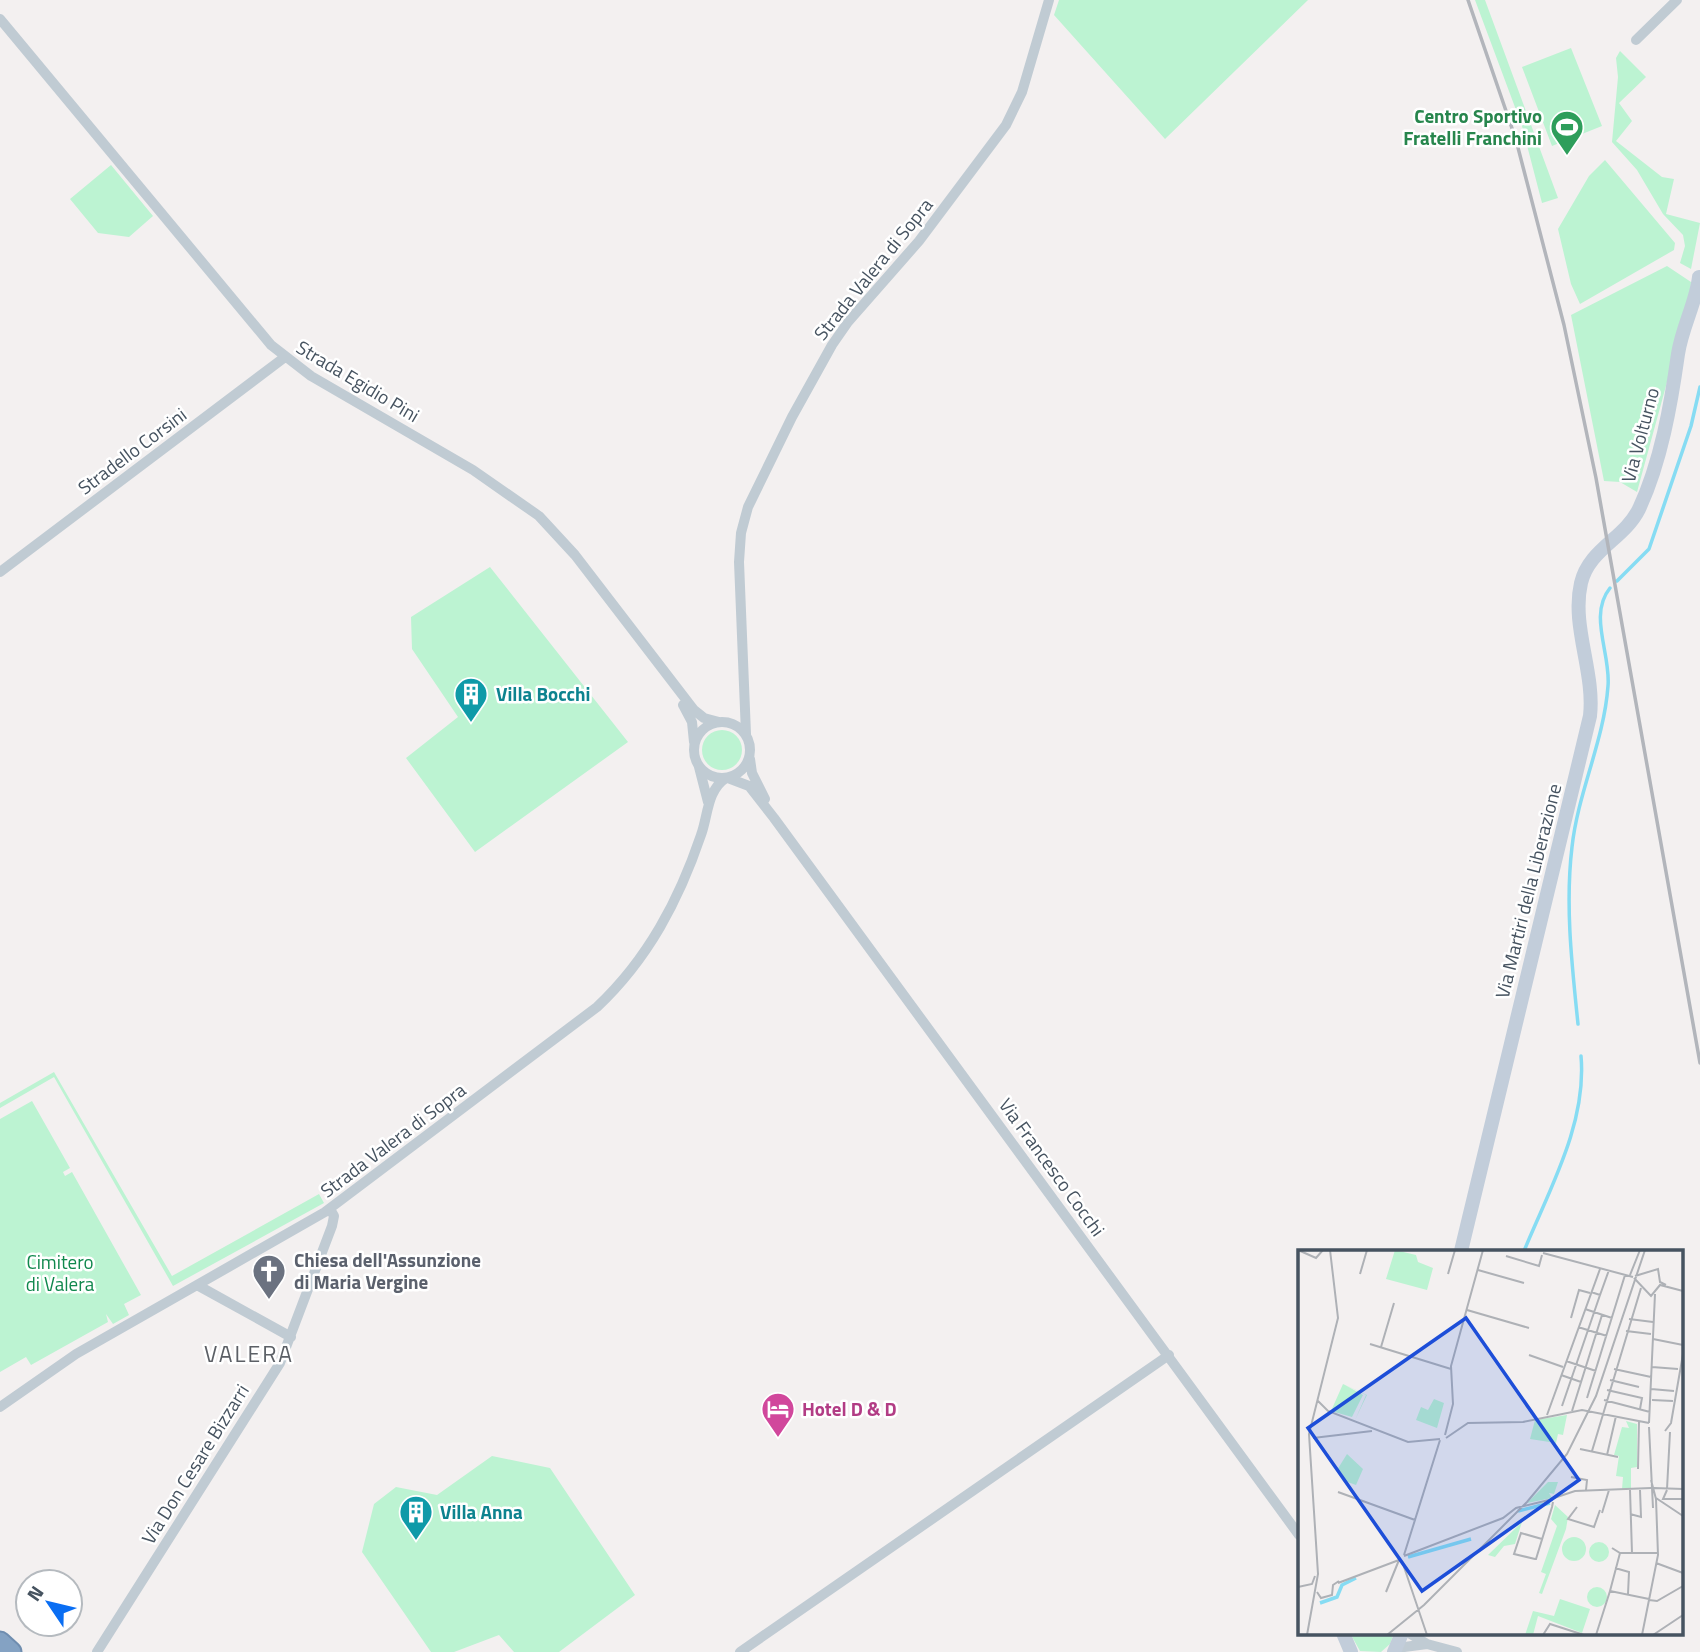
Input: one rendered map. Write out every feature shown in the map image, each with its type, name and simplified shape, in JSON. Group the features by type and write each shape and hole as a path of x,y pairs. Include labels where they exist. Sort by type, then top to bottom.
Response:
{"highway":[{"path":"0,1642 11,1652"}],"street":[{"name":"Strada Valera di Sopra","path":"0,1407 76,1354 330,1209 584,1017 619,984 648,947 670,911 701,836 708,805 716,786 742,770 750,752 743,693 745,648 740,542 751,499 832,345 848,322 919,241 1006,125 1022,92 1049,0"},
{"path":"1636,40 1677,0"},
{"name":"Strada Egidio Pini","path":"0,19 248,320 285,357 324,384 473,470 530,508 575,555 696,712 720,722"},
{"name":"Via Volturno","path":"1606,544 1624,530 1638,511 1652,474 1678,365 1683,332 1700,279 1700,270"},
{"name":"Via Volturno","path":"1678,365 1700,307"},
{"name":"Stradello Corsini","path":"0,572 285,357"},
{"name":"Via Martiri della Liberazione","path":"1461,1250 1588,725 1591,690 1579,597 1585,570 1606,544"},
{"name":"Strada Egidio Pini","path":"669,679 692,722 694,746"},
{"path":"694,746 702,729 720,722 734,712 743,693"},
{"path":"720,722 737,726 746,734"},
{"name":"Strada Valera di Sopra","path":"694,746 708,805"},
{"name":"Via Francesco Cocchi","path":"750,752 752,773 776,820"},
{"path":"698,764 712,777 727,778"},
{"name":"Via Francesco Cocchi","path":"727,778 747,784 776,820 1298,1534"},
{"name":"Via Don Cesare Bizzarri","path":"97,1652 265,1387 291,1337 333,1222 330,1209"},
{"path":"197,1285 291,1337"},
{"path":"740,1652 1169,1355"},
{"path":"1395,1651 1402,1634"},
{"path":"1411,1634 1430,1645 1457,1652"},
{"path":"1395,1651 1430,1645"}],"green space":[{"path":"1059,0 1308,0 1165,139 1054,15"},
{"path":"1475,0 1485,0 1558,198 1542,203 1522,126"},
{"path":"1571,48 1602,126 1552,146 1522,67"},
{"path":"1620,51 1646,77 1619,103 1632,121 1616,141 1662,177 1674,179 1666,214 1700,223 1691,269 1680,263 1685,246 1683,235 1663,214 1637,170 1612,142 1618,77 1616,58"},
{"path":"1605,160 1675,243 1674,250 1580,304 1571,284 1558,229 1589,176"},
{"path":"111,165 153,216 129,237 98,233 70,199"},
{"path":"1667,266 1691,282 1690,298 1637,492 1620,482 1604,481 1571,315"},
{"path":"490,567 628,742 475,852 406,758 458,717 412,649 411,617"},
{"path":"722,730 730,731 736,736 741,742 741,758 736,764 730,769 722,770 714,769 708,764 703,758 702,750 703,742 708,736 714,731"},
{"path":"54,1072 172,1276 319,1194 324,1203 173,1286 54,1077 0,1108 0,1103"},
{"name":"Cimitero di Valera","path":"32,1101 70,1168 63,1172 65,1176 72,1172 141,1295 124,1304 129,1315 113,1324 106,1314 108,1322 31,1365 26,1357 0,1372 0,1119"},
{"path":"492,1456 550,1468 635,1595 559,1652 514,1652 499,1635 454,1652 431,1652 362,1552 374,1504 396,1487 437,1495"},
{"path":"1351,1634 1394,1634 1390,1644 1381,1652 1360,1651"}],"waterway":[{"path":"1617,581 1649,549 1691,426 1700,387"},
{"path":"1578,1024 1570,936 1570,869 1575,827 1606,706 1608,674 1600,622 1604,599 1610,588"},
{"path":"1524,1250 1555,1180 1572,1131 1578,1107 1581,1056"}],"railway":[{"path":"1468,0 1516,140 1564,325 1596,478 1700,1063"}],"place":[{"name":"Centro Sportivo Fratelli Franchini","path":"1567,157"},
{"name":"Villa Bocchi","path":"471,724"},
{"name":"Chiesa dell'Assunzione di Maria Vergine","path":"269,1301"},
{"name":"Hotel D & D","path":"778,1439"},
{"name":"Villa Anna","path":"416,1542"}],"district":[{"name":"VALERA","path":"249,1354"}]}
